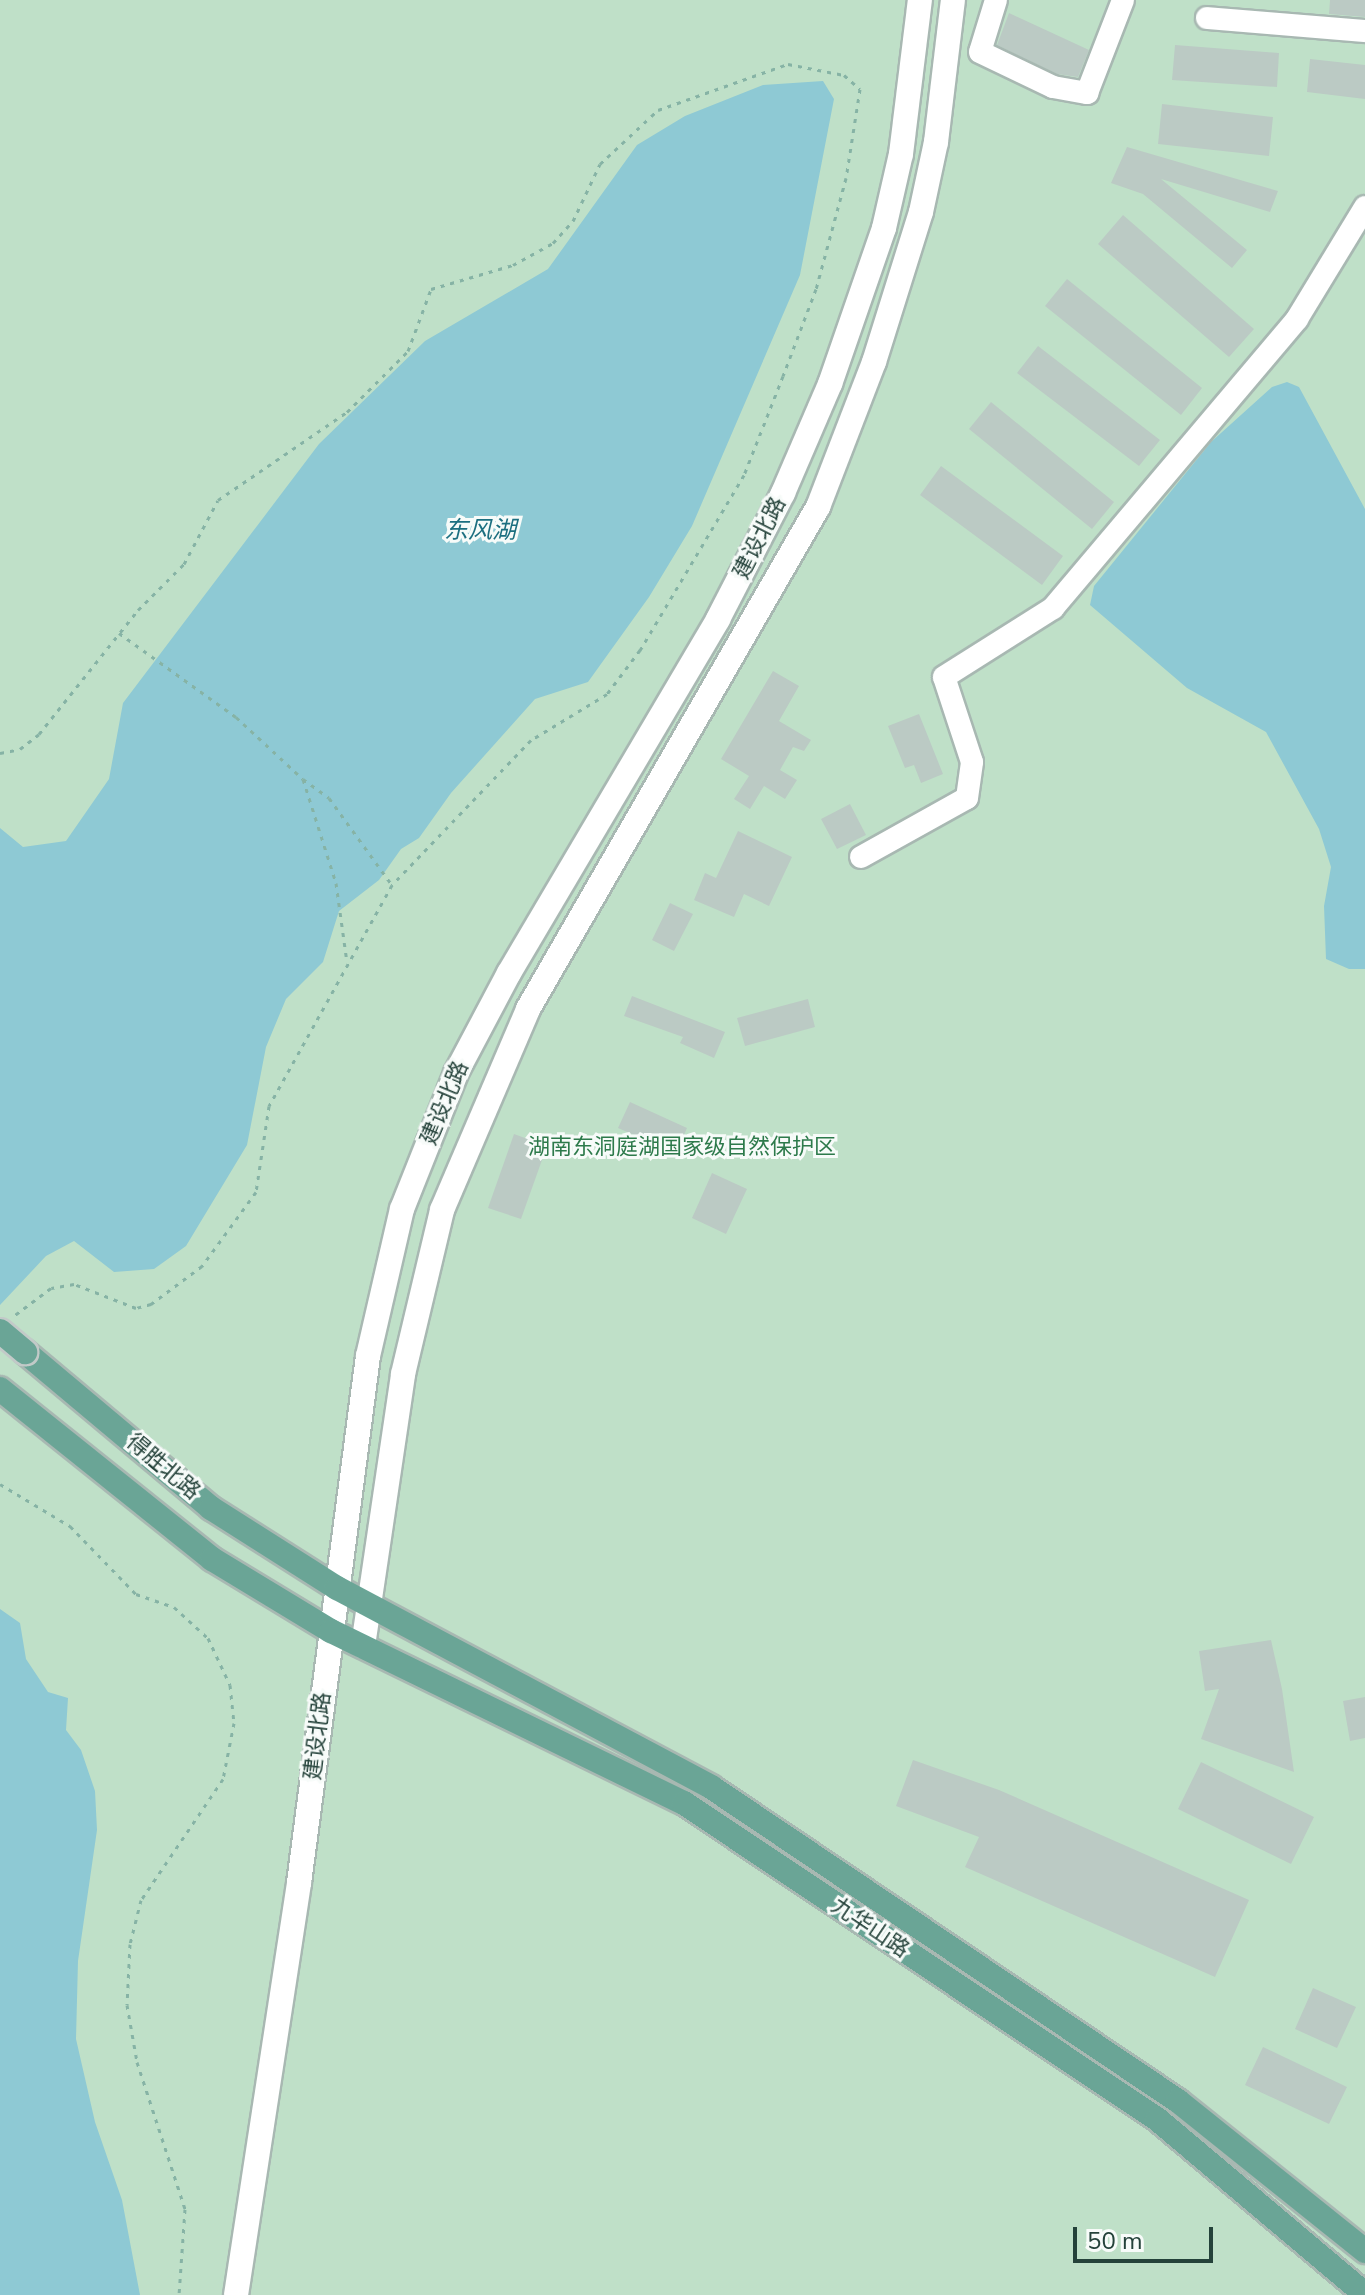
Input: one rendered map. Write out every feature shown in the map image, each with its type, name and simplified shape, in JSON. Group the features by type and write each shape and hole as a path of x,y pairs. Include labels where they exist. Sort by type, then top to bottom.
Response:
{"main road":[{"name":"建设北路","path":"236,2295 368,1356 402,1209 456,1073 502,986 588,832 718,619 789,480 830,384 884,228 903,139 920,0"},
{"path":"363,1646 403,1374 442,1210 528,1009 830,478 879,348 921,212 953,0"},
{"name":"得胜北路","path":"4,1327 25,1352 211,1508 337,1588"},
{"name":"得胜北路","path":"0,1389 212,1559 331,1631"},
{"name":"九华山路","path":"337,1588 711,1787 1178,2101 1365,2251"},
{"name":"九华山路","path":"331,1631 684,1803 1157,2119 1365,2294"}],"street":[{"path":"996,0 980,52 1053,87 1087,93 1123,0"},
{"path":"1207,18 1365,31"},
{"path":"861,857 967,798 972,762 944,677 1053,608 1297,319 1365,207"}],"path":[{"path":"0,753 20,749 39,734 119,633 184,564 218,500 347,412 408,351 431,289 450,279 513,265 553,243 573,221 600,164 658,110 788,64 844,75 860,89 846,178 816,289 744,475 703,550 607,694 531,740 392,885 269,1106 256,1192 202,1266 151,1304 136,1308 74,1284 51,1288 4,1327"},
{"path":"119,633 236,717 303,779 329,798 392,885"},
{"path":"303,779 336,883 347,964"},
{"path":"0,1484 70,1526 136,1594 174,1607 208,1638 230,1685 234,1723 223,1779 141,1900 130,1944 127,2005 137,2062 185,2209 179,2295"}],"green space":[{"name":"湖南东洞庭湖国家级自然保护区","path":"0,0 1365,0 1365,2295 0,2295"}],"water":[{"name":"东风湖","path":"823,81 834,99 800,275 692,526 649,597 588,682 535,699 451,793 419,838 401,849 379,880 339,911 323,962 286,999 266,1047 247,1145 186,1246 154,1269 114,1272 74,1241 46,1256 0,1305 0,828 23,847 66,841 109,779 123,703 319,444 425,341 548,269 637,145 685,116 763,85"},
{"path":"1287,382 1299,387 1365,509 1365,969 1349,969 1326,959 1324,906 1331,867 1319,829 1266,732 1187,688 1090,605 1094,586 1211,442 1272,387"},
{"path":"0,1609 20,1623 26,1659 48,1692 68,1698 66,1730 81,1750 95,1791 97,1830 78,1961 76,2039 95,2122 122,2200 140,2295 0,2295"}],"building":[{"path":"1330,0 1365,0 1365,17 1329,14"},
{"path":"1009,13 1089,50 1078,77 1057,74 997,45"},
{"path":"1175,45 1279,53 1277,87 1172,80"},
{"path":"1310,59 1365,65 1365,99 1307,92"},
{"path":"1162,104 1273,117 1269,156 1158,144"},
{"path":"1127,147 1278,191 1270,212 1161,179 1247,250 1232,268 1143,194 1111,183"},
{"path":"1123,215 1254,329 1229,357 1098,244"},
{"path":"1067,279 1202,388 1181,415 1045,306"},
{"path":"1038,346 1160,440 1139,466 1017,373"},
{"path":"991,402 1114,502 1092,529 969,429"},
{"path":"941,466 1063,556 1042,585 920,495"},
{"path":"773,671 799,686 779,721 811,740 804,751 793,747 780,770 797,780 785,799 764,786 750,809 734,799 749,776 721,759"},
{"path":"919,714 943,774 921,783 914,765 905,768 888,726"},
{"path":"850,804 866,835 837,849 821,819"},
{"path":"738,831 792,857 769,906 744,894 734,917 694,900 705,873 716,878"},
{"path":"670,903 693,914 674,951 652,940"},
{"path":"632,996 725,1032 714,1058 680,1043 683,1037 624,1016"},
{"path":"808,999 815,1027 745,1046 737,1018"},
{"path":"630,1102 687,1128 676,1153 618,1128"},
{"path":"514,1134 547,1146 521,1219 488,1208"},
{"path":"712,1173 747,1189 726,1234 692,1218"},
{"path":"1271,1640 1282,1689 1294,1772 1201,1739 1219,1689 1205,1691 1199,1651"},
{"path":"1365,1697 1365,1738 1350,1741 1343,1701"},
{"path":"913,1760 999,1790 1249,1900 1215,1977 965,1867 979,1837 896,1806"},
{"path":"1201,1762 1314,1817 1291,1864 1178,1809"},
{"path":"1313,1988 1356,2007 1337,2048 1295,2029"},
{"path":"1263,2047 1347,2087 1329,2124 1245,2085"}]}
